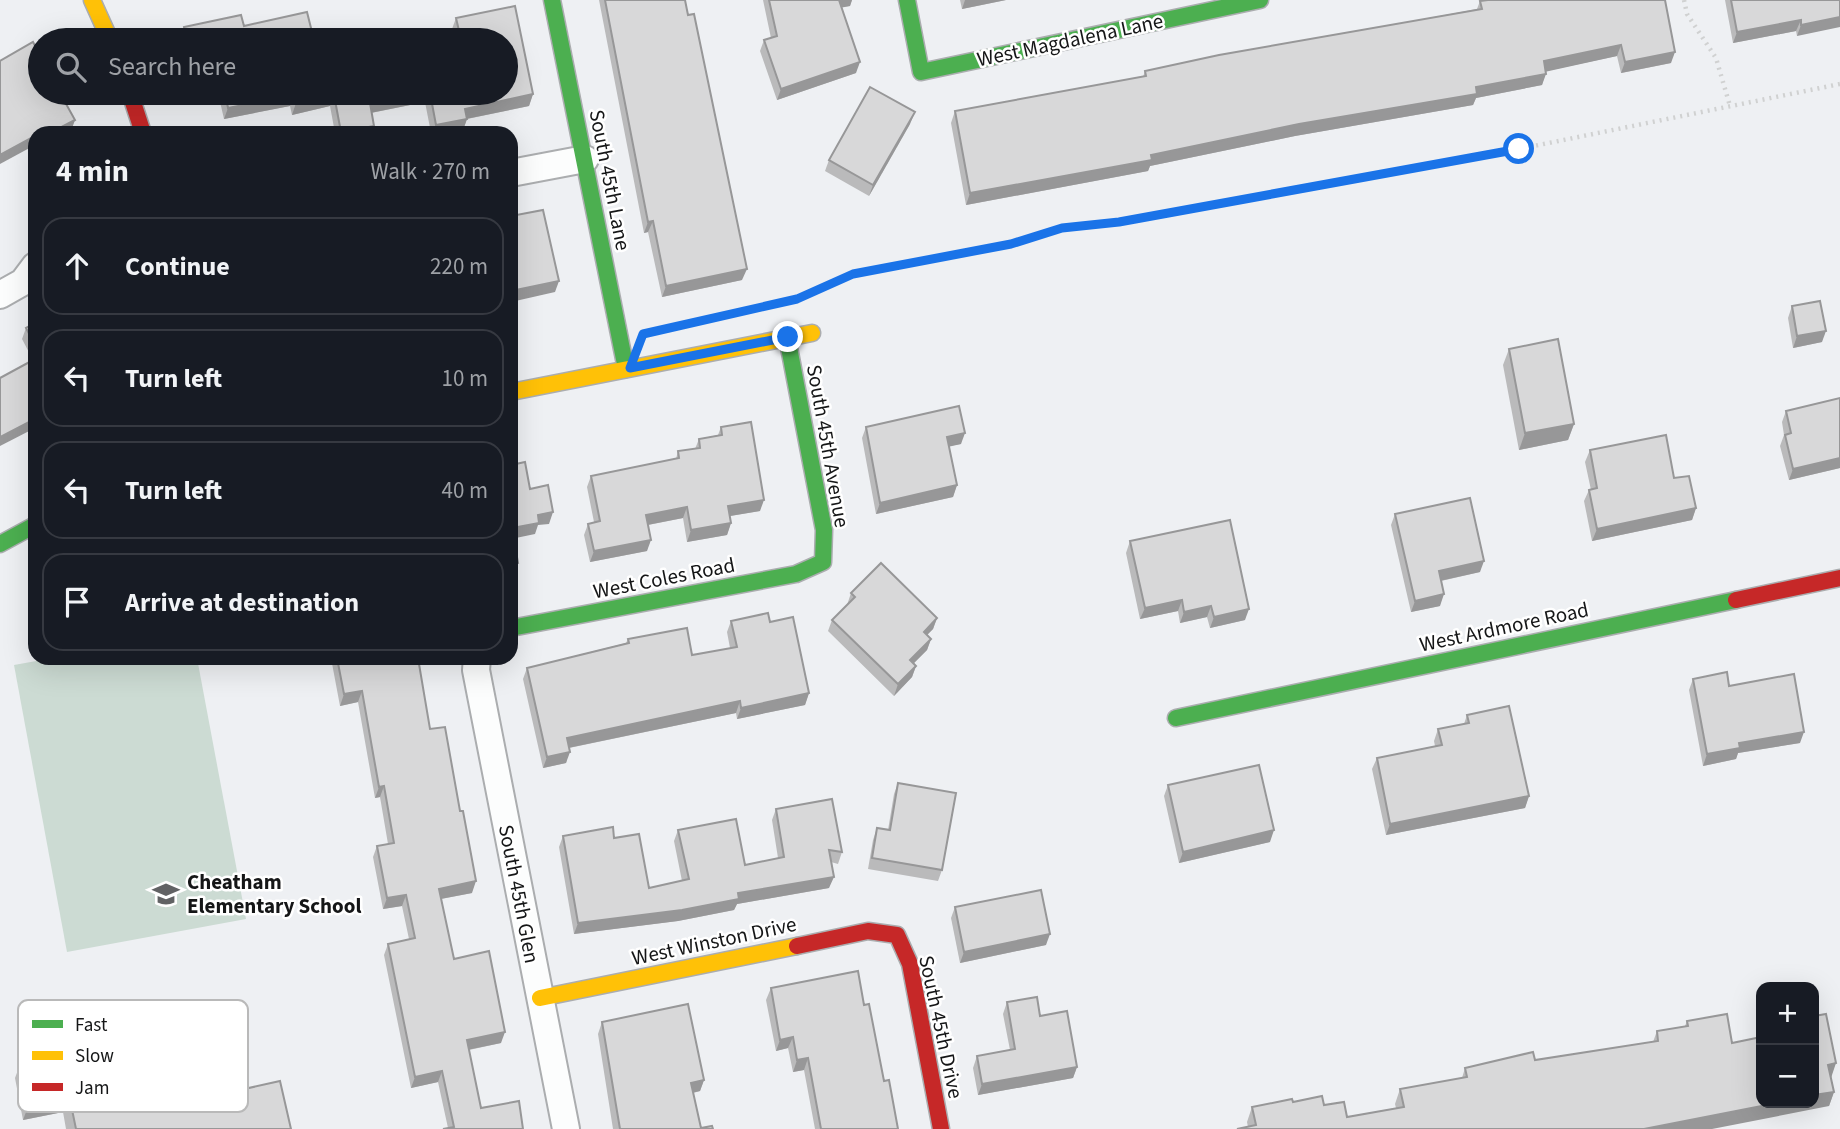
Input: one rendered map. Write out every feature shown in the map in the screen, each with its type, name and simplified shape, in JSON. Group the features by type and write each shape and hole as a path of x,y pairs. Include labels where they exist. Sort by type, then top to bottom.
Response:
{"street":[{"path":"92,0 105,28"},
{"name":"South 45th Lane","path":"552,0 626,369"},
{"name":"West Magdalena Lane","path":"907,0 921,72 1260,0"},
{"path":"134,105 141,126"},
{"path":"518,172 585,159"},
{"path":"0,295 23,282 28,276"},
{"path":"518,391 813,333"},
{"name":"South 45th Avenue","path":"788,337 824,530 823,562"},
{"path":"0,544 28,529"},
{"name":"West Coles Road","path":"518,627 796,574 823,562"},
{"name":"West Ardmore Road","path":"1176,718 1840,578"},
{"name":"South 45th Glen","path":"476,665 566,1129"},
{"name":"West Winston Drive","path":"540,998 868,931 897,935"},
{"name":"South 45th Drive","path":"897,935 910,964 942,1129"}],"path":[{"path":"1684,0 1687,14 1716,58 1730,106"},
{"path":"702,320 797,299 853,274 1011,244 1062,228 1119,222 1519,149 1840,84"}],"shaded area":[{"path":"28,662 28,665 198,665 246,919 67,952 14,665"}],"building":[{"path":"605,0 685,0 688,15 694,14 747,269 666,286 653,221 648,222"},
{"path":"769,0 839,0 860,62 781,89 764,40 777,36"},
{"path":"1665,0 1675,52 1625,62 1621,45 1544,61 1546,74 1476,87 1477,94 1299,124 1151,155 1152,160 970,193 955,111 1146,76 1145,71 1219,55 1482,9 1480,1"},
{"path":"1731,0 1840,0 1840,17 1801,25 1801,20 1737,32"},
{"path":"515,6 533,94 518,97 518,28 458,28 456,18"},
{"path":"307,12 311,28 184,27 241,15 244,26"},
{"path":"28,45 28,105 67,105 75,120 63,126 28,126 28,140 0,155 0,61"},
{"path":"870,87 915,112 873,185 829,160"},
{"path":"336,105 370,105 374,126 340,126"},
{"path":"432,105 483,105 465,109 467,119 436,125"},
{"path":"543,210 559,281 518,290 518,215"},
{"path":"1820,301 1826,331 1797,336 1792,306"},
{"path":"1558,339 1574,424 1525,433 1509,349"},
{"path":"28,363 28,423 0,437 0,378"},
{"path":"1840,398 1840,458 1793,469 1785,435 1791,433 1786,411"},
{"path":"959,406 965,433 947,437 957,485 880,503 866,427"},
{"path":"751,422 764,500 728,506 731,523 691,530 687,507 646,515 651,540 594,551 588,524 600,521 591,476 679,458 678,451 700,448 699,439 722,435 721,427"},
{"path":"1666,435 1674,478 1689,476 1696,508 1597,529 1589,490 1597,488 1590,450"},
{"path":"525,462 530,489 548,485 553,512 538,515 539,523 518,527 518,464"},
{"path":"1470,498 1484,561 1439,571 1444,594 1415,601 1395,514"},
{"path":"1230,520 1249,609 1214,617 1211,606 1184,612 1182,600 1145,608 1130,541"},
{"path":"881,563 937,618 924,632 931,639 910,660 916,666 898,684 832,620 855,597 851,593"},
{"path":"768,613 770,622 793,617 809,693 741,708 740,701 567,738 570,752 547,757 527,668 629,643 628,639 687,628 692,655 737,647 731,621"},
{"path":"338,665 419,665 430,729 445,727 476,881 439,889 454,959 489,951 505,1032 467,1040 481,1108 519,1101 523,1129 443,1129 454,1127 442,1071 415,1077 388,944 415,938 406,895 387,898 377,846 394,843 384,786 379,787 362,691 344,694"},
{"path":"1727,672 1729,686 1794,674 1804,732 1739,743 1740,748 1707,754 1693,679"},
{"path":"1509,706 1529,796 1390,824 1377,758 1442,745 1438,729 1469,723 1467,715"},
{"path":"1259,765 1274,830 1183,852 1168,785"},
{"path":"898,783 956,793 942,870 872,858 877,828 890,830"},
{"path":"832,799 842,852 829,850 834,877 738,893 739,899 682,910 578,923 563,836 613,827 614,838 639,834 649,888 689,879 678,830 736,819 745,865 784,857 776,809"},
{"path":"1041,890 1050,934 964,952 955,907"},
{"path":"858,971 864,1005 869,1004 884,1081 889,1080 898,1129 821,1129 808,1058 797,1060 793,1037 780,1040 771,988"},
{"path":"1037,997 1040,1016 1067,1011 1077,1067 982,1084 977,1056 1015,1049 1007,1002"},
{"path":"688,1004 704,1080 691,1083 701,1128 712,1126 713,1129 620,1129 602,1022"},
{"path":"1727,1014 1732,1043 1756,1038 1756,1107 1644,1129 1237,1129 1256,1125 1252,1107 1322,1096 1324,1105 1344,1102 1347,1117 1404,1107 1400,1089 1467,1077 1465,1068 1533,1052 1535,1060 1658,1041 1657,1031 1688,1026 1687,1021"},
{"path":"1826,1014 1836,1063 1828,1065 1834,1092 1819,1094 1819,1045 1819,1015"},
{"path":"280,1081 291,1129 76,1129 72,1112 248,1112 248,1088"}],"traffic: fast":[{"path":"552,0 626,369"},
{"path":"907,0 921,72 1260,0"},
{"path":"518,627 796,574 823,562 824,530 787,337"},
{"path":"0,544 28,529"},
{"path":"1176,718 1736,600"}],"traffic: slow":[{"path":"92,0 105,28"},
{"path":"518,391 812,333"},
{"path":"540,998 797,946"}],"traffic: jam":[{"path":"134,105 141,126"},
{"path":"1736,600 1840,578"},
{"path":"797,946 868,931 897,935 910,964 941,1129"}],"place":[{"name":"Cheatham Elementary School","path":"166,894"}],"route":[{"path":"788,337 630,368 643,334 797,299 853,274 1011,244 1062,228 1119,222 1519,149"}]}
